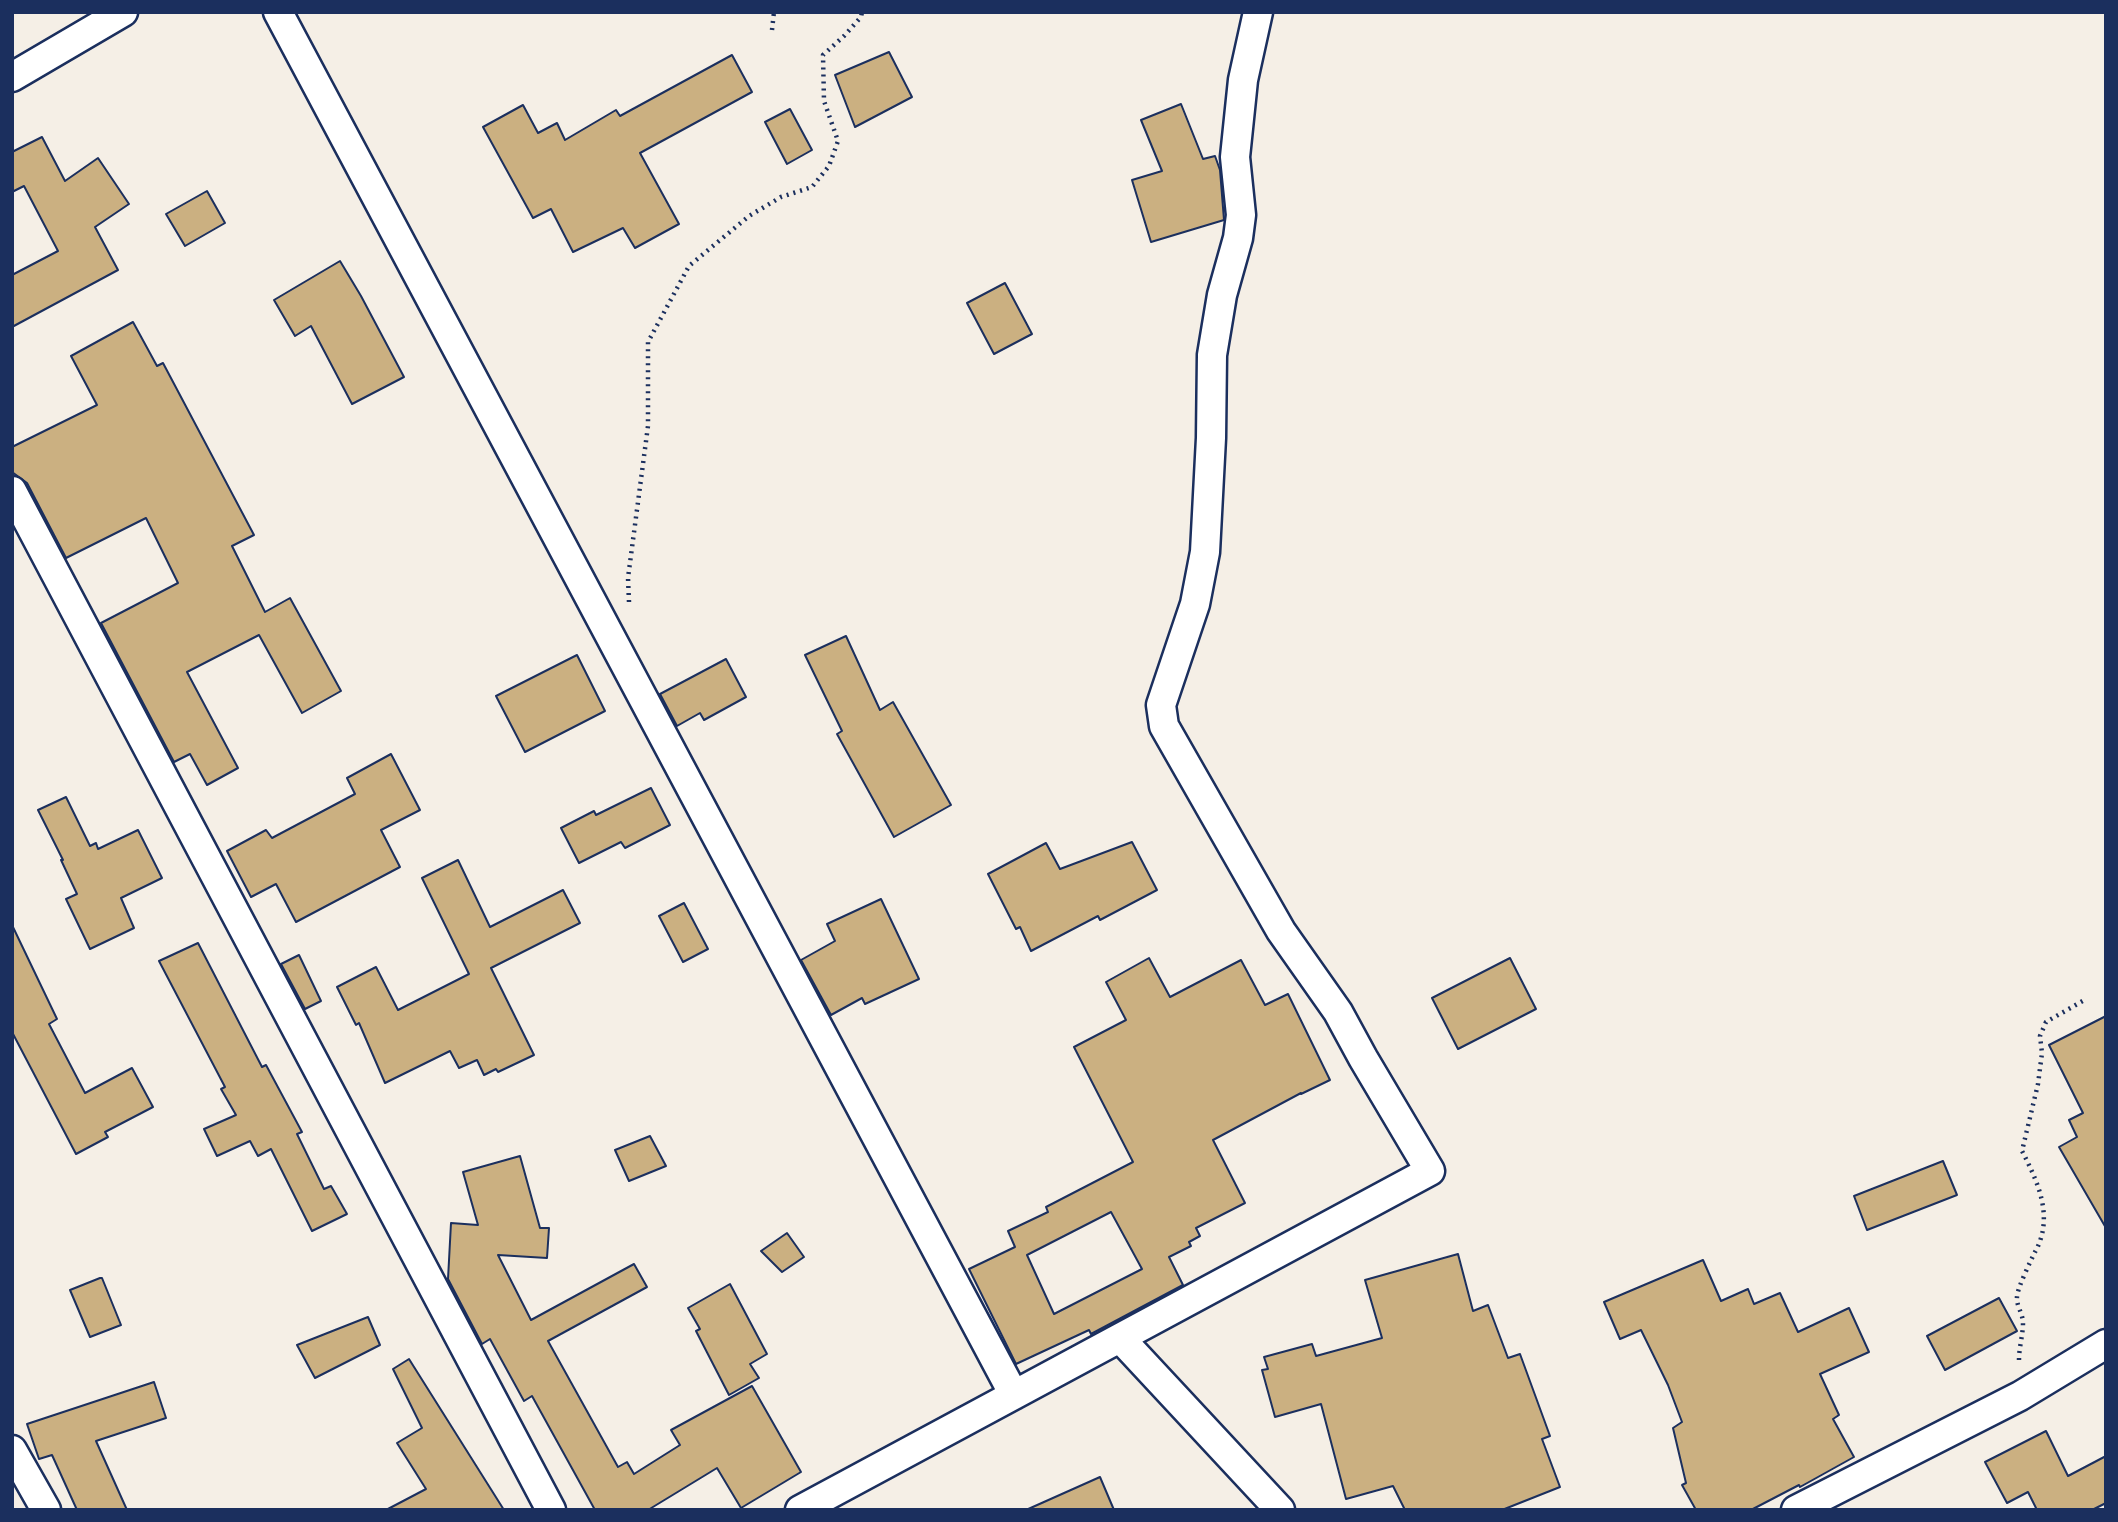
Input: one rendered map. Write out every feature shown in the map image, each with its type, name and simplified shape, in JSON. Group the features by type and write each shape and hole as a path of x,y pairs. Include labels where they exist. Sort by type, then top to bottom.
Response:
{"street":[{"path":"12,76 123,12"},
{"path":"278,12 1014,1395"},
{"path":"800,1510 1430,1171 1338,1012 1281,930 1164,726 1161,705 1195,604 1205,552 1212,355 1222,295 1238,238 1241,215 1235,157 1243,80 1258,12"},
{"path":"12,491 551,1510"},
{"path":"1120,1338 1280,1510"},
{"path":"1796,1510 2020,1396 2106,1343"},
{"path":"12,1450 46,1510"}],"path":[{"path":"772,30 774,12"},
{"path":"629,604 628,578 648,426 648,342 689,266 749,216 781,197 812,187 829,166 838,141 824,102 823,55 844,36 862,12"},
{"path":"2020,1396 2019,1347 2023,1322 2016,1296 2028,1265 2041,1242 2046,1218 2036,1177 2022,1151 2038,1084 2042,1054 2040,1036 2046,1023 2086,999"}],"building":[{"path":"889,52 912,97 855,127 835,75"},
{"path":"732,55 752,92 640,153 679,224 635,248 623,228 573,252 551,209 533,218 483,127 523,105 538,133 557,123 565,140 616,110 620,116"},
{"path":"1181,104 1203,159 1215,156 1220,170 1224,220 1151,242 1132,180 1162,171 1141,120"},
{"path":"790,109 812,150 787,164 765,122"},
{"path":"42,137 65,181 98,158 129,204 95,227 118,270 12,327 12,275 58,251 24,186 12,192 12,152"},
{"path":"207,191 225,223 185,246 166,214"},
{"path":"340,261 404,377 352,404 311,326 295,336 274,300"},
{"path":"1005,283 1032,334 994,354 967,303"},
{"path":"133,322 157,366 163,363 254,535 232,546 265,612 290,598 341,691 302,713 259,635 187,672 238,768 207,785 190,754 174,762 101,623 178,583 146,518 66,558 27,483 12,472 12,447 97,405 71,356"},
{"path":"846,636 880,710 893,702 951,805 894,837 837,734 842,731 805,655"},
{"path":"577,655 605,711 525,752 496,696"},
{"path":"726,659 746,697 704,720 700,713 677,726 660,694"},
{"path":"391,754 420,810 381,830 400,867 296,922 276,884 251,897 227,851 266,830 272,838 355,794 347,778"},
{"path":"651,788 670,825 625,848 621,842 579,863 561,828 594,811 596,815"},
{"path":"66,797 90,846 96,843 98,849 138,830 162,878 121,898 134,928 90,949 66,899 77,894 38,810"},
{"path":"1132,842 1157,890 1100,920 1098,916 1031,951 1020,927 1016,929 988,874 1046,843 1060,869"},
{"path":"458,860 490,927 563,890 580,923 491,968 534,1055 498,1072 496,1069 484,1075 477,1060 459,1068 450,1051 385,1083 359,1023 356,1025 337,987 376,967 398,1010 469,974 422,878"},
{"path":"881,899 919,979 865,1004 862,998 831,1015 801,960 835,941 827,924"},
{"path":"684,903 708,949 683,962 659,916"},
{"path":"12,925 57,1019 49,1024 85,1093 132,1068 153,1107 105,1132 108,1137 76,1154 12,1032"},
{"path":"198,943 262,1067 266,1065 302,1132 297,1134 324,1189 331,1186 347,1214 312,1231 271,1149 258,1156 250,1141 217,1156 204,1129 236,1115 221,1089 225,1087 159,961"},
{"path":"299,955 321,1001 305,1009 281,964"},
{"path":"1149,958 1170,997 1241,960 1265,1005 1288,994 1330,1080 1213,1140 1245,1203 1196,1228 1200,1236 1189,1242 1191,1246 1169,1257 1183,1285 1091,1334 1089,1330 1016,1364 969,1269 1015,1247 1008,1231 1048,1212 1046,1207 1133,1162 1074,1047 1126,1020 1106,982","holes":["1111,1212 1142,1269 1054,1314 1027,1255"]},
{"path":"1510,958 1536,1009 1458,1049 1432,998"},
{"path":"2106,1016 2106,1228 2059,1147 2077,1137 2069,1120 2083,1113 2049,1045"},
{"path":"650,1136 666,1166 629,1181 615,1150"},
{"path":"520,1156 540,1228 549,1228 547,1258 498,1255 531,1320 634,1264 647,1287 548,1341 618,1467 627,1462 634,1474 680,1445 671,1430 752,1386 801,1472 741,1508 717,1468 648,1510 595,1510 532,1396 524,1401 490,1339 482,1344 448,1279 451,1223 478,1225 463,1172"},
{"path":"1943,1161 1957,1195 1867,1230 1854,1196"},
{"path":"787,1233 804,1257 782,1272 761,1251"},
{"path":"1458,1254 1473,1311 1488,1305 1508,1358 1520,1354 1550,1436 1542,1439 1560,1487 1502,1510 1405,1510 1393,1486 1346,1499 1321,1404 1275,1417 1262,1370 1268,1369 1264,1357 1312,1344 1316,1356 1382,1338 1365,1280"},
{"path":"1703,1260 1721,1301 1748,1289 1754,1304 1780,1293 1798,1332 1849,1308 1869,1352 1820,1374 1839,1415 1833,1419 1854,1457 1751,1510 1696,1510 1682,1485 1686,1483 1673,1428 1682,1422 1668,1385 1641,1330 1620,1339 1604,1302"},
{"path":"100,1278 121,1325 90,1337 70,1290"},
{"path":"730,1284 767,1354 750,1364 759,1378 729,1395 696,1331 700,1329 688,1308"},
{"path":"1999,1298 2017,1331 1945,1370 1927,1336"},
{"path":"368,1317 380,1345 315,1378 297,1345"},
{"path":"409,1359 504,1510 386,1510 426,1489 397,1443 422,1428 393,1369"},
{"path":"154,1382 166,1418 96,1441 127,1510 77,1510 52,1455 39,1459 27,1424"},
{"path":"2046,1431 2068,1476 2106,1456 2106,1503 2092,1510 2037,1510 2028,1492 2007,1503 1985,1462"},
{"path":"1100,1477 1114,1510 1026,1510"}]}
